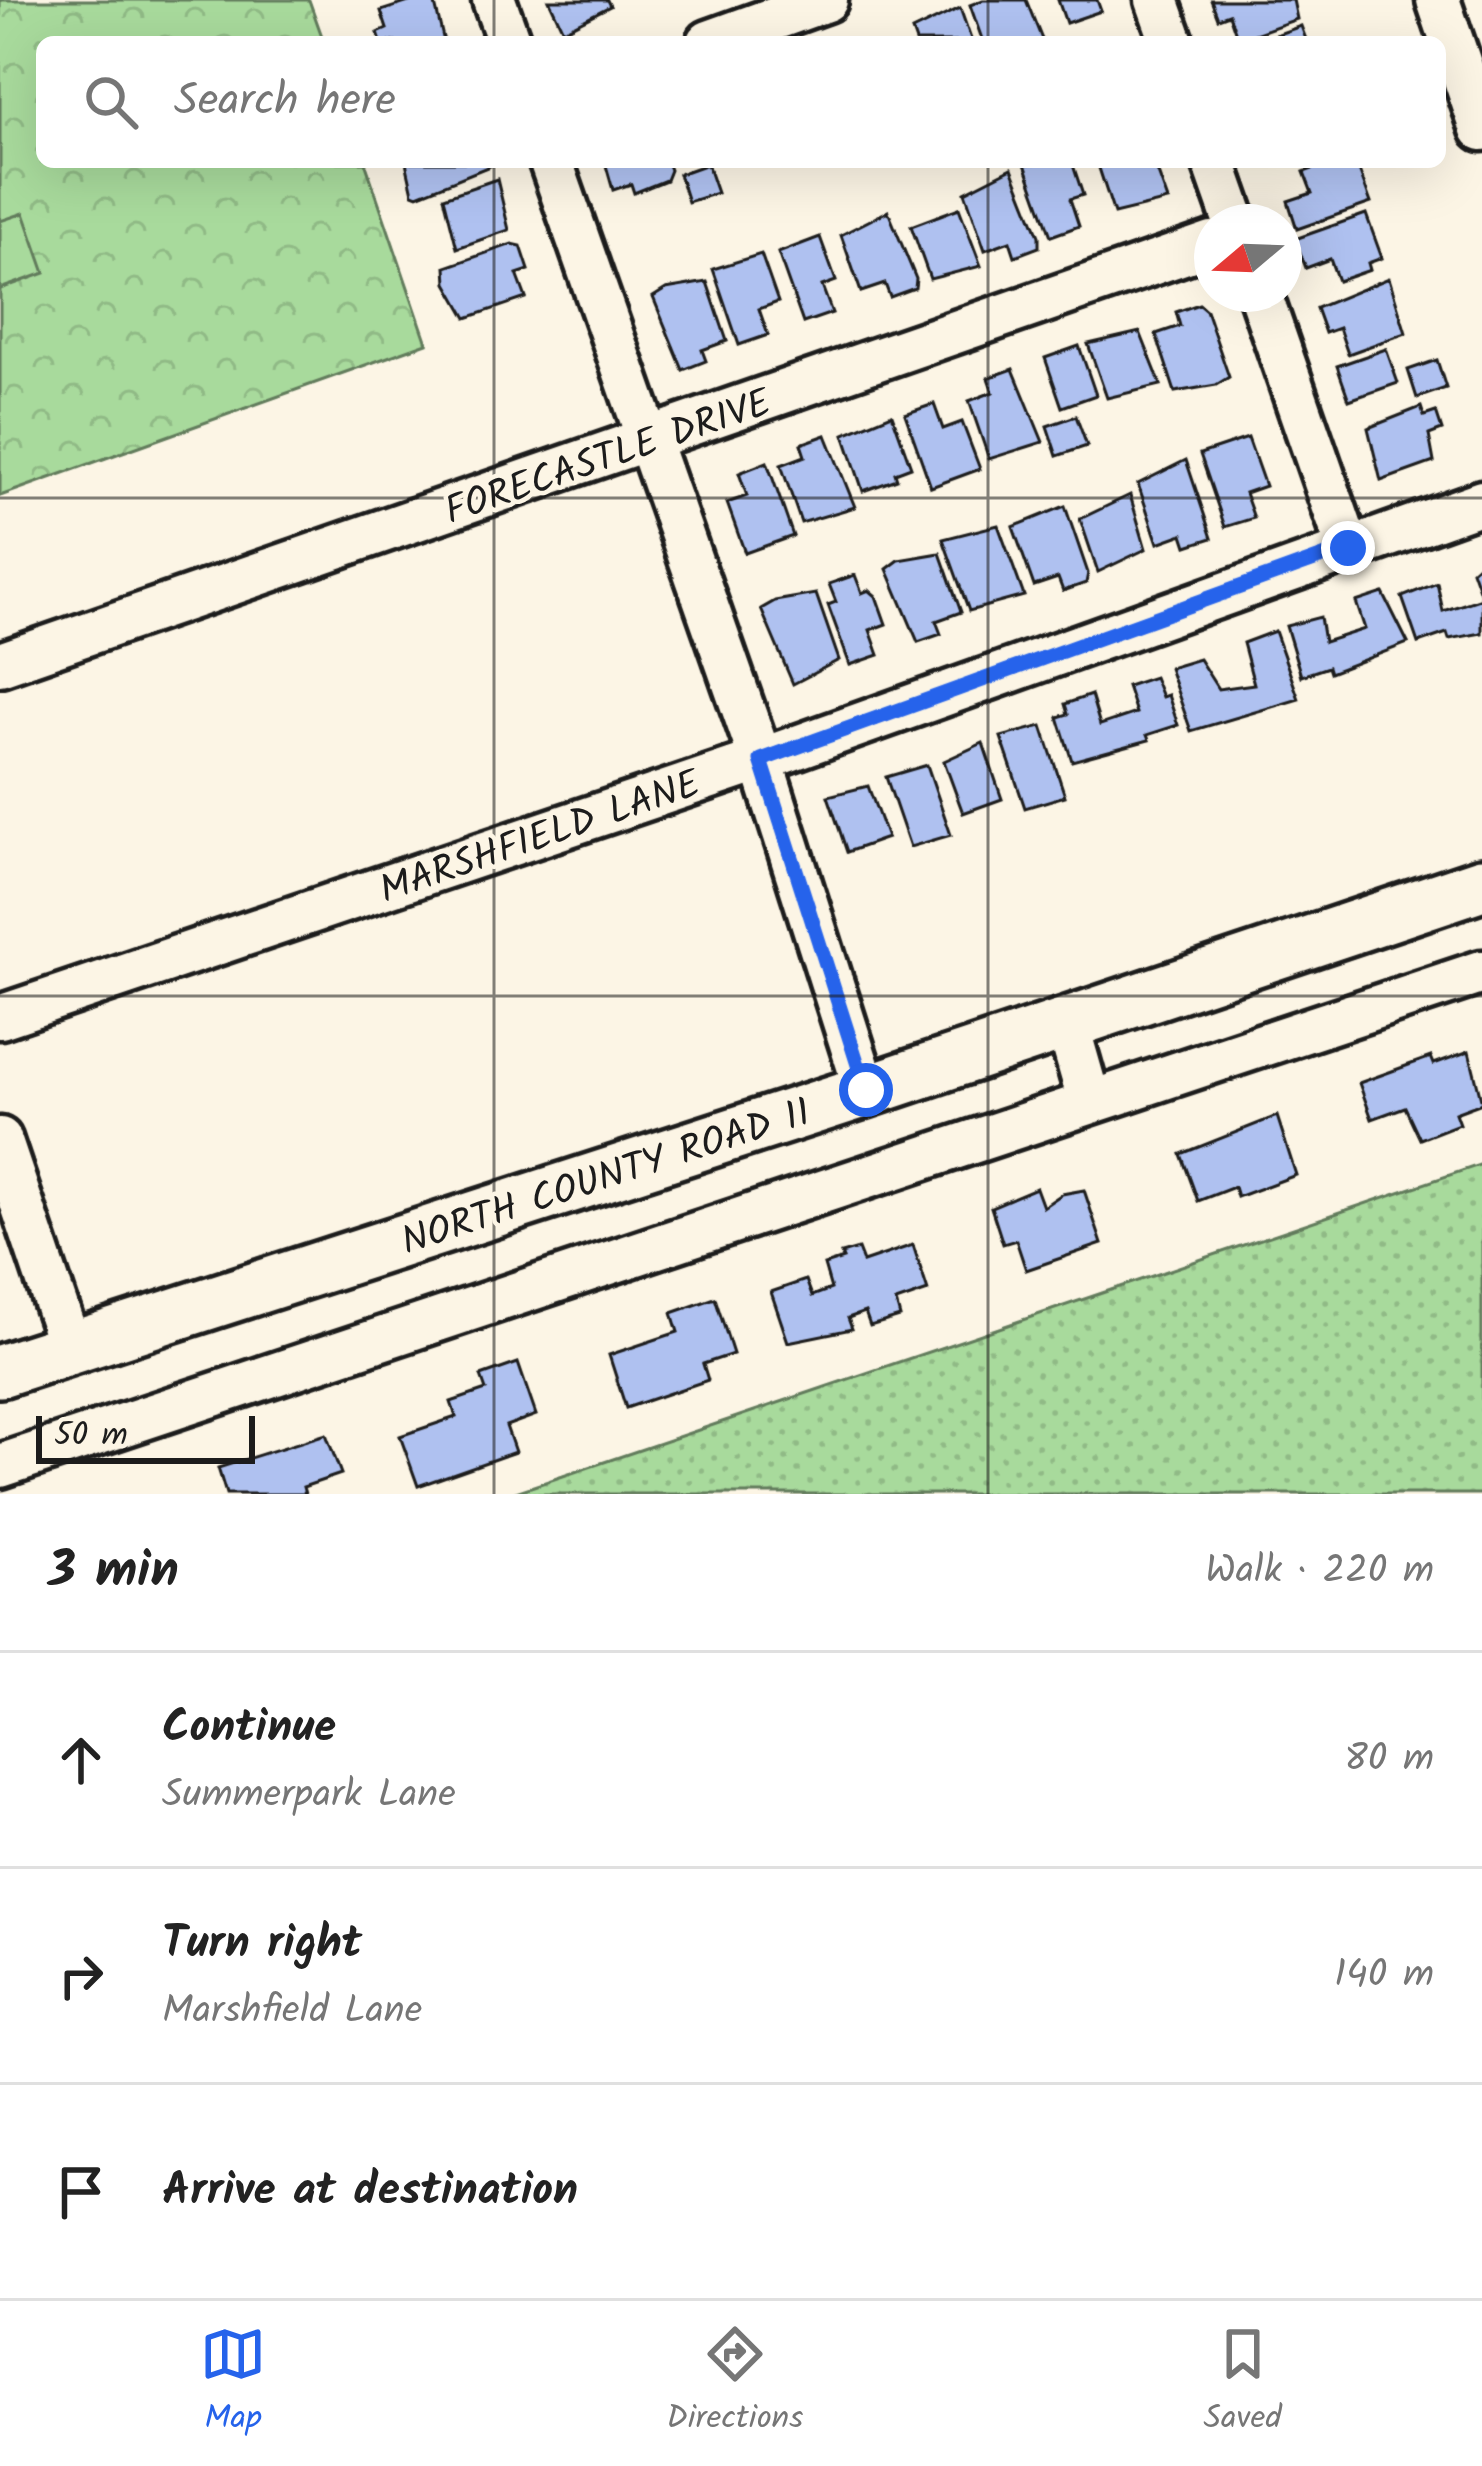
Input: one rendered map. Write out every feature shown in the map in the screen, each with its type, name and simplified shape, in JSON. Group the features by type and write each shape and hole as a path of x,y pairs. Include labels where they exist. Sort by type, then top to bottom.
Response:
{"main road":[{"name":"NORTH COUNTY ROAD 11","path":"0,1371 1482,884"}],"street":[{"path":"494,0 507,36"},
{"path":"726,36 826,0"},
{"path":"1157,0 1170,36"},
{"path":"1438,0 1482,129"},
{"path":"553,168 761,760 866,1090"},
{"path":"1216,168 1228,204"},
{"name":"FORECASTLE DRIVE","path":"0,664 1194,250"},
{"path":"1265,312 1348,548"},
{"name":"MARSHFIELD LANE","path":"0,1017 761,760 1482,502"},
{"path":"0,1466 1482,972"},
{"path":"1067,1023 1089,1100"},
{"path":"0,1139 70,1346"}],"green space":[{"path":"0,0 309,0 322,36 36,36 36,168 367,168 427,343 0,496"},
{"path":"24,213 45,273 0,289 0,221"},
{"path":"1482,1164 1482,1494 510,1494"}],"building":[{"path":"415,0 434,0 443,36 379,36 387,29 381,11"},
{"path":"549,0 607,0 610,6 563,30"},
{"path":"983,0 1026,0 1041,36 981,36 970,5"},
{"path":"1058,0 1097,0 1101,11 1066,23"},
{"path":"1211,0 1293,0 1297,19 1237,36 1229,14 1218,18"},
{"path":"960,8 970,36 914,36 912,31"},
{"path":"1301,26 1305,36 1273,36"},
{"path":"407,168 485,168 418,195 413,193"},
{"path":"607,168 670,170 666,180 634,193 631,184 613,190"},
{"path":"708,168 717,193 688,202 679,174"},
{"path":"1012,168 1039,236 1039,247 1015,256 1010,241 985,250 965,192"},
{"path":"1026,168 1074,168 1083,195 1070,199 1079,226 1051,236"},
{"path":"1099,168 1156,168 1168,201 1114,214"},
{"path":"1358,168 1371,203 1302,227 1302,204 1288,201 1312,193 1304,172"},
{"path":"497,179 509,230 457,248 444,197"},
{"path":"959,208 981,266 930,279 911,226"},
{"path":"888,211 916,279 915,288 890,297 885,284 861,292 841,235"},
{"path":"1366,214 1382,258 1368,263 1370,270 1338,281 1330,259 1306,268 1302,237"},
{"path":"820,237 836,281 822,286 832,313 803,323 778,253"},
{"path":"512,244 521,246 529,270 517,274 526,298 467,318 447,283 446,267"},
{"path":"761,254 778,302 759,309 768,335 739,345 713,269"},
{"path":"1389,278 1406,333 1348,354 1339,328 1325,333 1316,308"},
{"path":"707,282 727,341 702,350 706,361 683,370 653,297 666,289"},
{"path":"1194,306 1194,312 1207,312 1229,377 1216,385 1175,392 1156,334 1180,326 1176,312"},
{"path":"1140,332 1161,385 1107,398 1088,344"},
{"path":"1079,346 1096,395 1062,407 1045,358"},
{"path":"1386,349 1398,383 1349,400 1337,366"},
{"path":"1437,360 1446,388 1417,398 1408,370"},
{"path":"1013,369 1043,442 989,459 969,401 993,392 988,378"},
{"path":"934,404 943,429 962,422 980,469 931,487 905,414"},
{"path":"1421,407 1424,416 1436,412 1442,430 1429,435 1434,462 1381,481 1368,428"},
{"path":"892,414 911,467 895,473 897,479 863,491 844,434"},
{"path":"1076,416 1087,446 1057,456 1047,426"},
{"path":"826,435 855,507 801,523 781,465 805,456 801,444"},
{"path":"1248,438 1265,486 1245,493 1254,518 1225,527 1200,454"},
{"path":"1186,460 1212,538 1187,546 1183,534 1158,543 1138,484"},
{"path":"767,462 793,536 745,553 727,503 747,496 739,473"},
{"path":"1130,495 1146,549 1098,572 1080,519"},
{"path":"1065,506 1088,573 1086,583 1063,591 1058,578 1034,586 1013,527"},
{"path":"998,525 1024,596 969,611 943,539"},
{"path":"940,553 961,612 936,621 941,634 918,642 887,569 899,560"},
{"path":"1482,561 1482,598 1472,570"},
{"path":"855,575 862,593 869,590 876,596 886,624 870,630 879,655 850,665 828,605 836,602 829,584"},
{"path":"1437,583 1443,611 1482,598 1482,633 1449,639 1447,633 1418,643 1402,597"},
{"path":"1383,593 1408,643 1330,673 1328,667 1301,676 1286,626 1320,617 1324,642 1365,629 1356,602"},
{"path":"816,594 839,660 793,684 761,609 775,601"},
{"path":"1275,631 1299,699 1191,731 1169,668 1199,659 1218,689 1254,684 1243,643"},
{"path":"1154,677 1162,697 1168,695 1178,725 1147,735 1149,740 1072,761 1058,717 1068,714 1065,704 1091,695 1100,725 1136,713 1127,686"},
{"path":"1042,726 1065,796 1025,808 1001,737"},
{"path":"983,743 1002,799 963,813 944,761"},
{"path":"927,765 951,835 910,847 886,777"},
{"path":"868,786 887,838 847,852 828,796"},
{"path":"1469,1051 1482,1103 1455,1113 1459,1124 1420,1139 1405,1107 1372,1119 1359,1083 1431,1057 1434,1064"},
{"path":"1277,1116 1296,1175 1237,1197 1234,1187 1198,1201 1181,1154"},
{"path":"1036,1188 1043,1207 1062,1194 1084,1190 1102,1244 1026,1270 1016,1240 1003,1244 991,1207"},
{"path":"913,1245 928,1291 896,1302 900,1317 870,1326 865,1312 848,1318 852,1329 788,1342 771,1292 806,1280 812,1296 831,1289 824,1265 843,1259 841,1254 858,1249 863,1262"},
{"path":"715,1298 733,1354 703,1364 708,1380 626,1408 609,1355 678,1332 672,1313"},
{"path":"518,1363 536,1415 506,1426 515,1452 418,1486 400,1436 456,1417 451,1402 486,1390 481,1376"},
{"path":"326,1434 341,1474 303,1487 305,1494 226,1494 218,1468"}],"route":[{"path":"866,1090 761,760 1348,548"}]}
